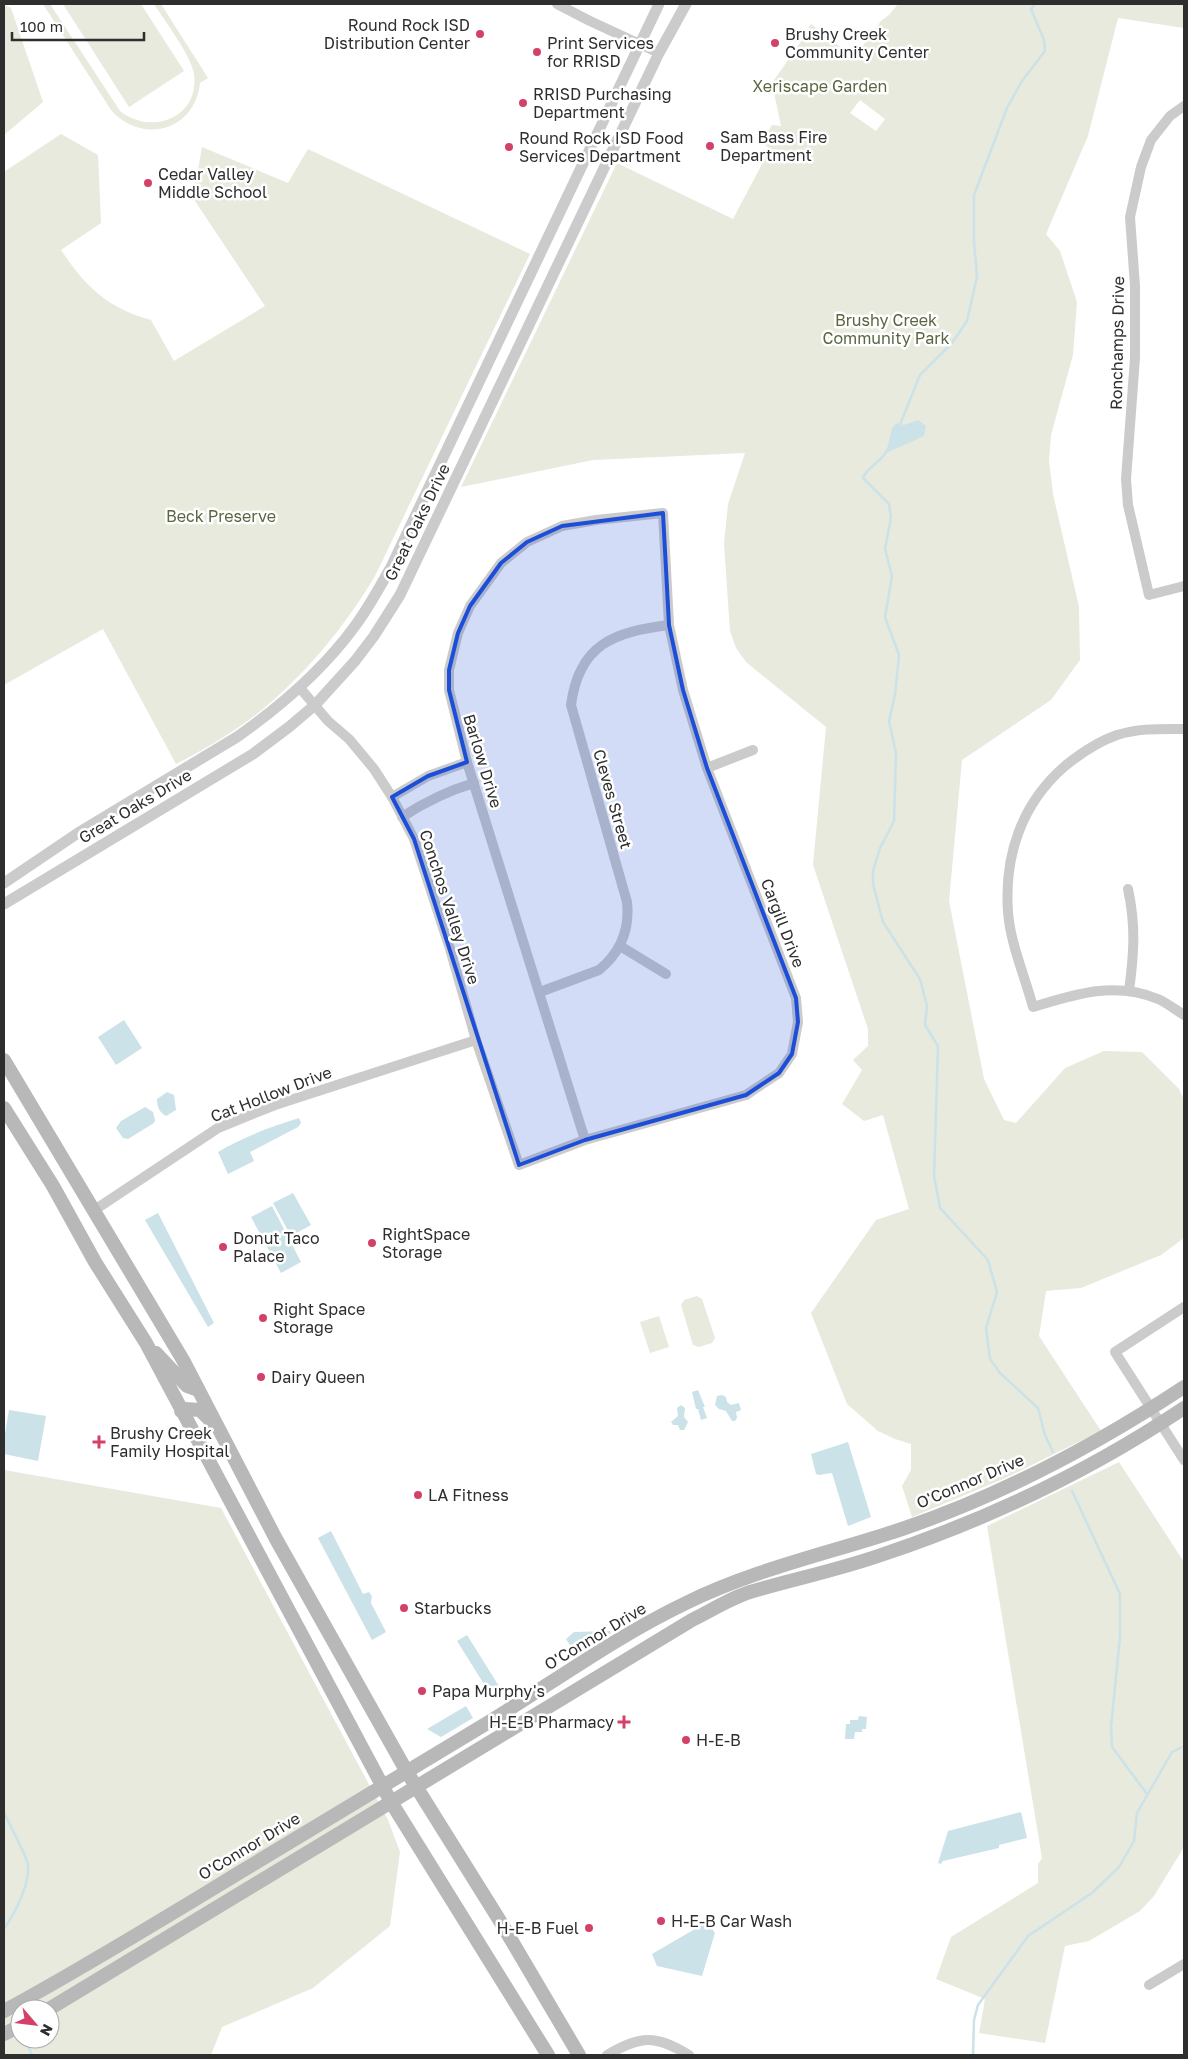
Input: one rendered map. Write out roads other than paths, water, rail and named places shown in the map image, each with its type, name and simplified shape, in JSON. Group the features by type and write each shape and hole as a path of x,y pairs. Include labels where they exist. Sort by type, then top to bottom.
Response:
{"main road":[{"path":"4,1060 93,1211 142,1289 198,1390 276,1539 407,1772 579,2055"},
{"path":"4,1108 53,1186 95,1262 146,1343 391,1802 548,2055"},
{"path":"146,1343 187,1386 198,1390"},
{"name":"O'Connor Drive","path":"4,2011 84,1967 676,1608 730,1583 904,1528 970,1503 1081,1449 1184,1387"},
{"path":"181,1411 185,1408 200,1410 218,1428"},
{"path":"60,2002 665,1635 749,1593 880,1556 990,1514 1039,1492 1184,1408"},
{"path":"581,1686 581,1680 588,1670 650,1630 676,1608"},
{"path":"522,1723 541,1702 571,1682 571,1670"}],"street":[{"path":"557,4 659,53"},
{"name":"Great Oaks Drive","path":"4,883 78,833 238,737 262,720 300,688 356,625 372,601 391,566 659,4"},
{"name":"Great Oaks Drive","path":"4,904 253,754 315,705 360,655 400,596 659,53 686,4"},
{"name":"Ronchamps Drive","path":"1184,106 1170,116 1151,140 1141,167 1130,217 1135,286 1135,358 1126,479 1128,505 1149,596 1184,586"},
{"name":"Cargill Drive","path":"519,1165 585,1140 746,1095 779,1073 792,1054 798,1022 796,998 707,768 683,690 669,625 663,513"},
{"name":"Barlow Drive","path":"585,1140 467,762 449,690 449,670 458,633 470,606 501,564 527,542 562,526 596,520 663,513"},
{"name":"Cleves Street","path":"540,992 599,970 620,946 627,929 627,902 571,705 581,666 591,653 615,637 635,631 669,625"},
{"name":"Conchos Valley Drive","path":"300,688 328,721 349,739 368,761 392,797 414,839 450,949 476,1040 519,1165"},
{"path":"1184,729 1144,729 1103,740 1090,747 1054,776 1034,800 1019,828 1013,850 1007,898 1011,930 1033,1007 1090,991 1105,989 1128,991 1158,999 1184,1015"},
{"path":"707,768 752,750"},
{"path":"392,797 428,776 467,762"},
{"path":"402,817 428,800 474,783"},
{"path":"1128,889 1134,916 1135,934 1128,991"},
{"path":"620,946 666,974"},
{"name":"Cat Hollow Drive","path":"93,1211 218,1128 275,1105 476,1040"},
{"path":"1184,1307 1115,1352 1184,1460"},
{"path":"1149,1985 1184,1964"},
{"path":"607,2055 647,2038 666,2042 689,2055"}],"water":[{"path":"918,420 926,426 924,436 886,453 892,428 897,423 904,425"},
{"path":"124,1020 142,1048 116,1065 98,1037"},
{"path":"167,1092 174,1095 176,1110 166,1116 159,1109 157,1099"},
{"path":"145,1107 153,1112 154,1123 128,1139 123,1138 116,1128 121,1121"},
{"path":"299,1118 301,1123 298,1127 250,1152 254,1161 228,1174 218,1152 257,1133"},
{"path":"293,1193 311,1225 291,1236 273,1203"},
{"path":"272,1206 301,1262 281,1273 251,1217"},
{"path":"158,1213 214,1323 208,1327 145,1220"},
{"path":"698,1390 707,1418 701,1420 692,1392"},
{"path":"722,1395 726,1397 727,1402 731,1405 739,1403 741,1410 736,1412 737,1418 735,1421 732,1421 726,1411 719,1409 715,1405 717,1396"},
{"path":"681,1405 685,1408 684,1417 688,1422 684,1430 680,1430 678,1425 673,1425 671,1422 678,1416 677,1408"},
{"path":"9,1410 46,1416 38,1461 4,1454 4,1440"},
{"path":"848,1442 871,1517 848,1526 832,1473 816,1474 811,1454"},
{"path":"331,1531 363,1594 369,1592 372,1596 371,1603 386,1632 372,1640 318,1538"},
{"path":"610,1631 611,1633 579,1653 575,1653 566,1639 574,1632"},
{"path":"467,1635 502,1691 492,1697 457,1641"},
{"path":"466,1706 473,1718 441,1737 427,1729"},
{"path":"859,1716 867,1717 866,1729 862,1729 862,1732 855,1732 854,1739 845,1739 846,1724 850,1724 850,1720 858,1720"},
{"path":"1021,1812 1027,1838 999,1845 999,1848 943,1861 941,1864 938,1863 948,1831"},
{"path":"707,1922 715,1933 702,1976 657,1966 652,1954"}],"waterway":[{"path":"899,427 920,375 952,343 967,321 977,277 974,242 974,195 1007,108 1022,81 1045,51 1044,40 1031,9 1035,4"},
{"path":"887,450 863,478 889,504 891,517 885,549 892,576 885,617 899,655 895,695 889,721 896,753 894,821 880,848 873,871 873,884 883,922 920,979 927,1006 925,1025 938,1046 934,1176 940,1208 988,1260 997,1292 986,1328 990,1359 1000,1373 1038,1408 1045,1435 1053,1452"},
{"path":"1072,1491 1120,1594 1120,1637 1111,1727 1112,1747 1147,1794"},
{"path":"973,2055 974,2020 978,2005 1028,1936 1092,1893 1119,1867 1134,1841 1137,1813 1172,1752 1184,1746"},
{"path":"4,1812 25,1855 28,1869 25,1887 13,1915 4,1929"},
{"path":"29,2049 32,2055"}],"place":[{"name":"Round Rock ISD Distribution Center","path":"480,34"},
{"name":"Brushy Creek Community Center","path":"775,43"},
{"name":"Print Services for RRISD","path":"537,52"},
{"name":"RRISD Purchasing Department","path":"523,103"},
{"name":"Sam Bass Fire Department","path":"710,146"},
{"name":"Round Rock ISD Food Services Department","path":"509,147"},
{"name":"Cedar Valley Middle School","path":"148,183"},
{"name":"RightSpace Storage","path":"372,1243"},
{"name":"Donut Taco Palace","path":"223,1247"},
{"name":"Right Space Storage","path":"263,1318"},
{"name":"Dairy Queen","path":"261,1377"},
{"name":"Brushy Creek Family Hospital","path":"99,1442"},
{"name":"LA Fitness","path":"418,1495"},
{"name":"Starbucks","path":"404,1608"},
{"name":"Papa Murphy's","path":"422,1691"},
{"name":"H-E-B Pharmacy","path":"624,1722"},
{"name":"H-E-B","path":"686,1740"},
{"name":"H-E-B Car Wash","path":"661,1921"},
{"name":"H-E-B Fuel","path":"589,1928"}],"park label":[{"name":"Xeriscape Garden","path":"820,86"},
{"name":"Brushy Creek Community Park","path":"886,329"},
{"name":"Beck Preserve","path":"221,516"}]}
